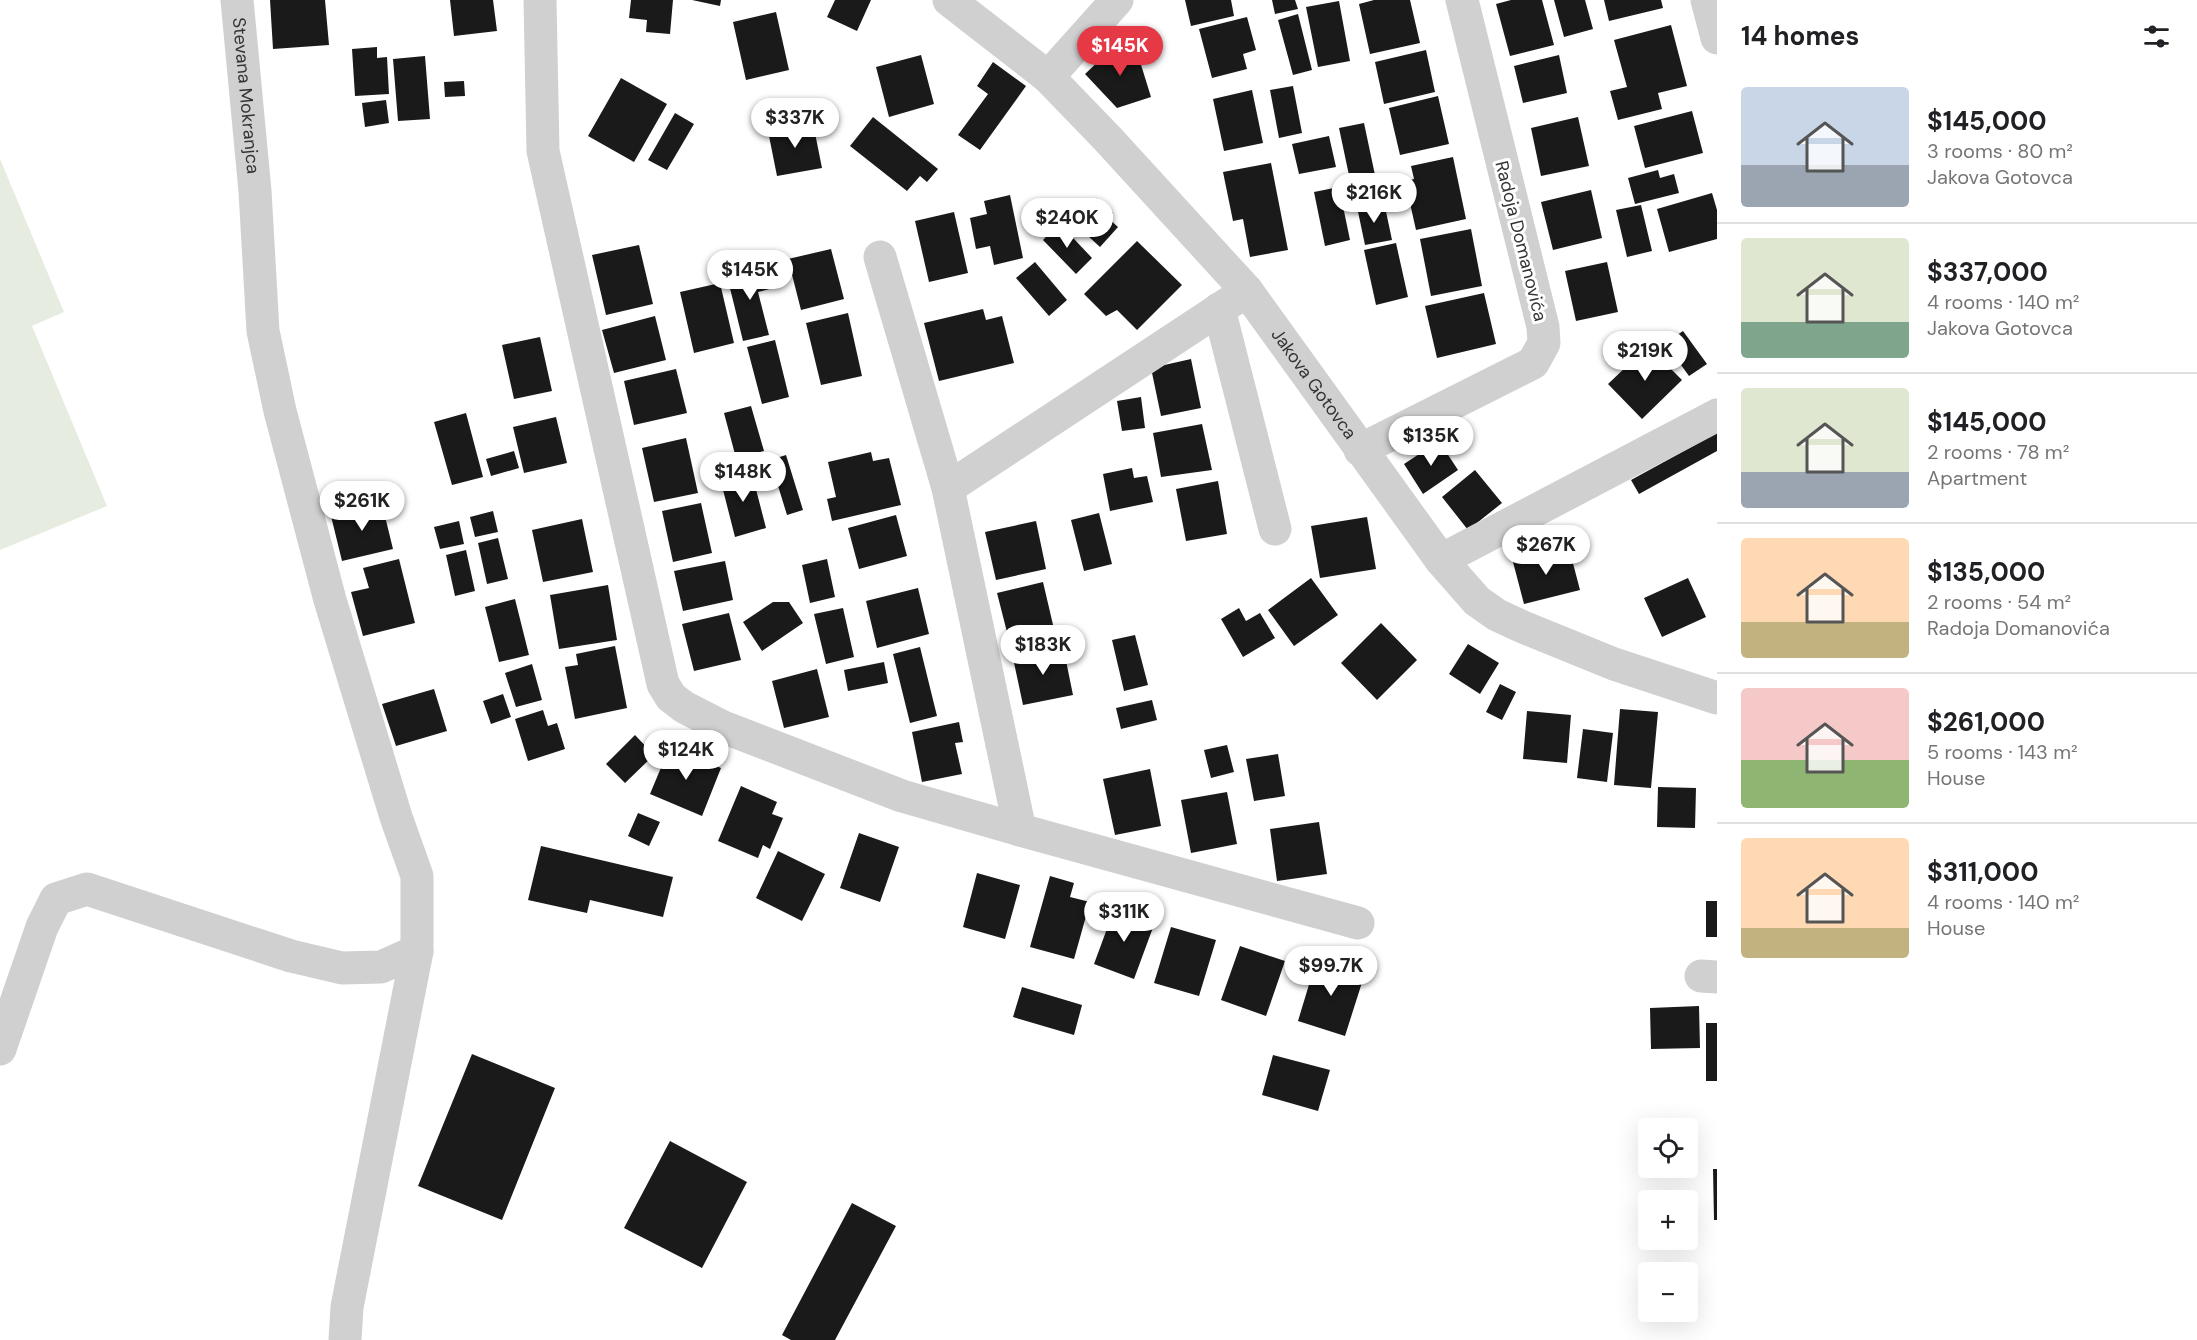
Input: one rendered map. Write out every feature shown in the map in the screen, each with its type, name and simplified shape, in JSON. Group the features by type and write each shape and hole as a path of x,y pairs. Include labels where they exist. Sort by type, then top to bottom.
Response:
{"street":[{"name":"Stevana Mokranjca","path":"237,0 255,191 263,331 280,411 330,600 396,817 417,876 417,951 347,1307 345,1340"},
{"path":"540,0 543,151 663,684 671,697 684,707 723,727 902,796 1358,923"},
{"name":"Jakova Gotovca","path":"949,0 1048,77 1247,291 1441,560 1477,601 1497,615 1522,627 1614,664 1717,698"},
{"path":"1048,77 1118,0"},
{"name":"Radoja Domanovića","path":"1360,450 1533,363 1544,343 1543,327 1462,0"},
{"path":"1707,0 1717,38"},
{"path":"880,257 948,488 1020,830"},
{"path":"948,488 1247,291"},
{"path":"1219,309 1275,529"},
{"path":"1441,560 1717,415"},
{"path":"0,1049 42,927 56,899 87,889 291,956 342,968 381,967 417,951"}],"shaded area":[{"path":"0,159 64,312 32,326 107,506 0,550"}],"building":[{"path":"270,0 325,0 329,45 273,49"},
{"path":"450,0 493,0 497,31 454,36"},
{"path":"631,0 673,0 670,34 646,32 647,20 629,18"},
{"path":"692,0 721,0 720,6"},
{"path":"835,0 871,0 857,31 827,17"},
{"path":"1185,0 1231,0 1234,16 1191,26"},
{"path":"1272,0 1295,0 1298,9 1275,14"},
{"path":"1374,0 1410,0 1420,43 1370,54 1359,4"},
{"path":"1511,0 1542,0 1554,45 1510,56 1496,4"},
{"path":"1554,0 1585,0 1593,29 1564,37"},
{"path":"1604,0 1661,0 1663,8 1609,21"},
{"path":"1339,1 1350,61 1318,67 1306,7"},
{"path":"776,12 789,70 746,80 733,22"},
{"path":"1298,14 1312,70 1293,75 1278,20"},
{"path":"1247,17 1256,50 1243,54 1247,69 1212,78 1199,29"},
{"path":"1671,25 1687,86 1658,93 1662,109 1618,120 1610,91 1627,87 1614,40"},
{"path":"1118,43 1138,55 1151,97 1117,108 1085,74"},
{"path":"377,47 377,58 387,57 389,94 355,96 352,49"},
{"path":"1426,50 1435,92 1384,104 1375,62"},
{"path":"921,55 934,104 889,117 876,67"},
{"path":"1559,55 1567,93 1523,103 1514,66"},
{"path":"425,56 430,119 398,121 393,59"},
{"path":"993,62 1026,86 980,150 958,135 988,94 977,86"},
{"path":"621,78 667,104 634,162 588,136"},
{"path":"464,81 465,96 445,97 444,82"},
{"path":"1293,86 1302,133 1279,138 1270,90"},
{"path":"1252,90 1263,143 1224,151 1213,99"},
{"path":"1438,96 1449,144 1400,155 1389,108"},
{"path":"386,100 389,123 365,127 362,103"},
{"path":"1692,111 1703,153 1645,168 1634,126"},
{"path":"675,113 694,124 667,170 648,160"},
{"path":"873,117 938,169 927,182 920,176 907,191 850,146"},
{"path":"1578,117 1589,166 1541,176 1531,128"},
{"path":"813,123 822,168 777,176 768,131"},
{"path":"1364,123 1375,175 1350,180 1339,128"},
{"path":"1329,136 1336,167 1299,174 1292,144"},
{"path":"1453,157 1466,219 1416,230 1405,181 1414,179 1411,166"},
{"path":"1271,163 1288,250 1250,257 1243,219 1233,221 1223,172"},
{"path":"1658,170 1660,178 1674,174 1679,193 1635,204 1628,178"},
{"path":"1339,187 1350,240 1325,246 1314,192"},
{"path":"1591,190 1602,238 1553,250 1541,202"},
{"path":"1712,193 1717,210 1717,239 1669,252 1657,209"},
{"path":"1010,195 1023,258 994,265 990,246 976,249 970,218 987,214 984,201"},
{"path":"1097,198 1113,213 1108,218 1118,227 1100,247 1074,223"},
{"path":"1384,202 1392,240 1365,245 1357,207"},
{"path":"1641,205 1652,251 1627,257 1616,210"},
{"path":"954,212 968,273 929,282 915,221"},
{"path":"1059,223 1092,258 1076,274 1043,240"},
{"path":"1471,229 1482,286 1431,296 1420,239"},
{"path":"1137,241 1182,285 1137,330 1117,310 1106,316 1084,294"},
{"path":"1396,243 1408,297 1376,305 1364,250"},
{"path":"639,245 653,304 606,315 592,255"},
{"path":"831,249 844,299 801,310 788,259"},
{"path":"1035,262 1067,300 1049,316 1016,278"},
{"path":"1607,262 1618,312 1576,321 1565,271"},
{"path":"767,266 773,288 758,292 769,335 743,341 727,276"},
{"path":"720,283 734,343 694,353 680,292"},
{"path":"1484,293 1496,344 1437,358 1425,306"},
{"path":"983,309 986,320 1002,316 1014,363 939,381 924,323"},
{"path":"848,313 862,376 821,385 806,323"},
{"path":"655,316 666,360 614,373 602,330"},
{"path":"1683,331 1707,364 1689,376 1665,343"},
{"path":"540,337 552,391 514,399 502,345"},
{"path":"775,340 789,397 762,404 747,347"},
{"path":"1648,346 1682,380 1642,419 1608,384"},
{"path":"1191,359 1201,408 1161,416 1151,368"},
{"path":"676,369 687,413 634,425 624,381"},
{"path":"1141,397 1145,428 1122,431 1117,401"},
{"path":"751,406 764,451 736,458 724,413"},
{"path":"466,413 483,477 452,485 434,422"},
{"path":"556,417 567,463 524,473 513,427"},
{"path":"1202,424 1212,470 1161,477 1153,433"},
{"path":"1717,433 1717,451 1639,494 1631,480"},
{"path":"686,438 698,493 654,502 642,448"},
{"path":"1439,441 1458,470 1423,494 1404,464"},
{"path":"514,451 519,468 491,476 486,459"},
{"path":"871,452 873,461 889,458 901,505 832,521 827,499 836,497 828,462"},
{"path":"786,455 803,510 787,515 770,460"},
{"path":"1132,468 1134,478 1147,476 1153,502 1110,511 1103,474"},
{"path":"751,470 766,528 735,537 720,478"},
{"path":"1475,470 1502,503 1468,530 1442,497"},
{"path":"1218,481 1227,534 1186,541 1176,489"},
{"path":"701,503 712,553 673,562 662,511"},
{"path":"382,504 393,549 342,561 331,516"},
{"path":"493,511 498,532 475,537 470,517"},
{"path":"1099,513 1112,564 1084,571 1071,520"},
{"path":"896,515 907,556 859,569 848,528"},
{"path":"1367,517 1376,569 1320,578 1311,526"},
{"path":"582,519 593,572 543,582 532,530"},
{"path":"459,521 464,544 440,549 434,527"},
{"path":"1036,521 1046,569 996,580 985,532"},
{"path":"498,538 508,579 487,584 478,543"},
{"path":"1569,548 1580,590 1524,604 1513,562"},
{"path":"466,550 475,591 455,596 446,555"},
{"path":"399,559 415,623 363,636 351,592 369,588 363,568"},
{"path":"827,559 835,597 810,603 802,565"},
{"path":"725,561 733,600 683,611 674,571"},
{"path":"1311,578 1338,615 1294,646 1268,610"},
{"path":"1688,578 1706,617 1662,637 1644,598"},
{"path":"1043,582 1054,629 1009,640 997,593"},
{"path":"608,585 617,640 559,649 550,595"},
{"path":"918,588 929,634 877,648 866,601"},
{"path":"515,599 529,655 499,662 485,607"},
{"path":"773,602 789,602 803,623 762,651 743,622"},
{"path":"843,608 854,657 826,664 814,614"},
{"path":"1239,608 1246,621 1260,613 1275,638 1243,657 1221,619"},
{"path":"729,613 741,660 694,671 682,624"},
{"path":"1381,623 1417,660 1377,700 1341,663"},
{"path":"1135,635 1148,685 1124,691 1112,640"},
{"path":"1468,644 1499,663 1480,694 1449,674"},
{"path":"615,646 627,708 575,719 565,667 578,665 576,654"},
{"path":"1063,646 1073,695 1023,705 1013,658"},
{"path":"920,647 937,716 910,723 893,654"},
{"path":"884,662 888,683 848,691 844,670"},
{"path":"532,664 542,700 516,707 505,673"},
{"path":"817,669 829,717 784,728 772,681"},
{"path":"1500,684 1516,692 1502,720 1486,712"},
{"path":"434,689 447,731 396,746 382,704"},
{"path":"503,694 511,717 491,724 483,701"},
{"path":"1152,700 1157,720 1121,729 1116,708"},
{"path":"1620,709 1658,712 1651,788 1614,785"},
{"path":"543,710 548,726 557,723 565,749 528,761 515,719"},
{"path":"1527,711 1571,715 1567,763 1523,759"},
{"path":"959,722 963,742 955,743 962,774 922,782 912,732"},
{"path":"1583,729 1613,733 1607,782 1577,778"},
{"path":"635,735 654,755 625,783 606,764"},
{"path":"1227,745 1234,772 1211,778 1204,750"},
{"path":"670,746 721,768 702,816 650,794"},
{"path":"1278,754 1285,796 1254,801 1246,759"},
{"path":"1150,769 1161,826 1115,835 1103,779"},
{"path":"741,786 777,802 772,814 783,818 770,849 763,845 758,858 718,841"},
{"path":"1658,787 1696,788 1695,828 1657,827"},
{"path":"1227,792 1237,844 1191,853 1181,800"},
{"path":"638,813 660,822 649,846 628,836"},
{"path":"1319,822 1327,874 1277,881 1270,829"},
{"path":"859,833 899,847 880,902 840,888"},
{"path":"541,846 673,877 663,917 590,900 587,913 528,900"},
{"path":"778,851 825,874 802,921 756,898"},
{"path":"977,873 1020,885 1005,939 963,927"},
{"path":"1050,876 1074,883 1070,897 1090,902 1074,959 1030,947"},
{"path":"1706,901 1717,901 1717,937 1706,937"},
{"path":"1115,907 1155,922 1134,979 1094,964"},
{"path":"1171,927 1216,940 1199,996 1154,983"},
{"path":"1240,946 1285,961 1266,1016 1221,1000"},
{"path":"1317,958 1365,973 1345,1036 1298,1021"},
{"path":"1022,987 1082,1005 1074,1035 1013,1017"},
{"path":"1699,1006 1700,1048 1651,1049 1650,1008"},
{"path":"1706,1023 1717,1023 1717,1081 1706,1081"},
{"path":"472,1054 555,1088 502,1220 418,1186"},
{"path":"1273,1055 1330,1070 1318,1111 1262,1095"},
{"path":"670,1141 747,1182 702,1268 624,1228"},
{"path":"1713,1169 1717,1169 1717,1220 1714,1220"},
{"path":"852,1203 896,1226 835,1340 791,1340 782,1335"}]}
